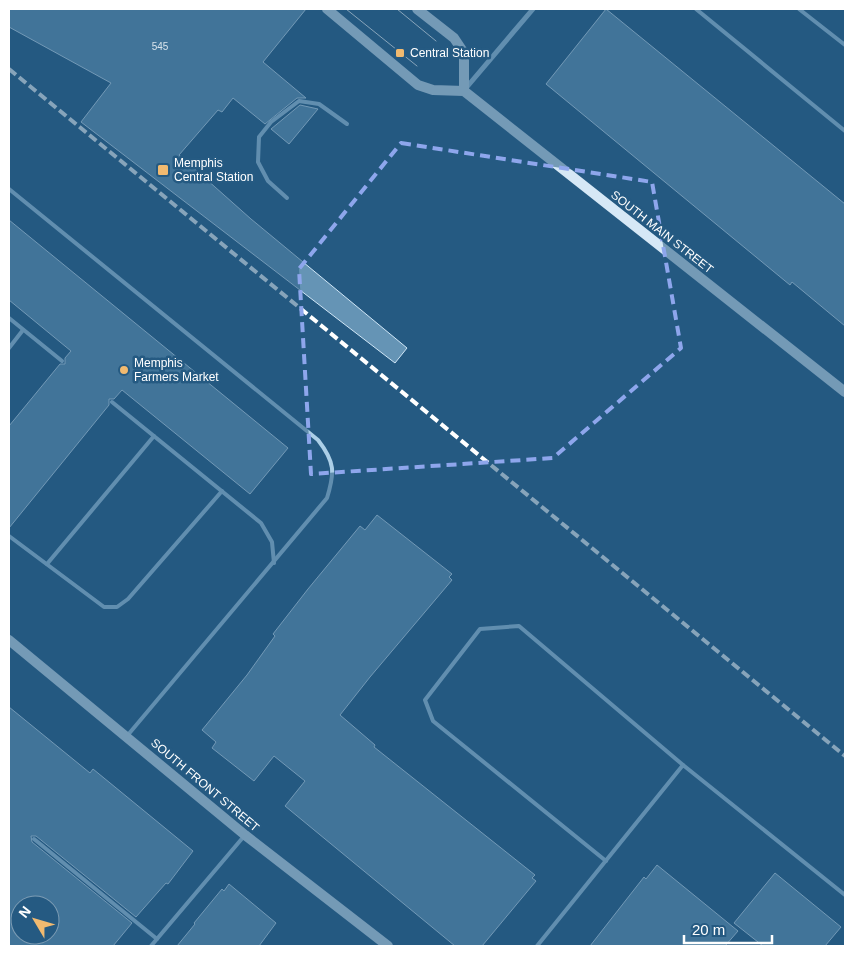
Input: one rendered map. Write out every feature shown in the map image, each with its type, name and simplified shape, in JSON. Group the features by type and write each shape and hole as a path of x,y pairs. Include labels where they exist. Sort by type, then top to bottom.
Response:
{"main road":[{"path":"327,9 418,85 433,90 464,91 464,53 454,38 417,9"},
{"name":"SOUTH MAIN STREET","path":"464,91 845,392"},
{"name":"SOUTH FRONT STREET","path":"9,640 245,835 388,946"}],"street":[{"path":"464,91 533,9"}],"lane":[{"path":"696,9 845,131"},
{"path":"799,9 845,45"},
{"path":"286,198 268,181 258,162 259,137 299,101 319,104 347,124"},
{"path":"9,189 318,440 329,454 334,475 327,498 127,736"},
{"path":"9,318 62,361"},
{"path":"9,348 24,330"},
{"path":"112,402 262,523 272,542 274,563"},
{"path":"47,564 154,436"},
{"path":"9,536 104,606 117,606 128,599 222,491"},
{"path":"606,861 433,721 425,700 480,629 519,626 683,765 845,895"},
{"path":"537,946 683,765"},
{"path":"151,946 245,835"},
{"path":"34,839 157,939"}],"highlighted area":[{"path":"401,143 652,182 681,348 553,458 311,474 299,269"}],"building":[{"path":"9,9 306,9 263,62 306,98 297,98 265,124 233,98 222,112 218,110 179,155 251,219 407,348 395,363 81,122 111,83 9,27"},
{"path":"606,9 845,204 845,326 792,282 790,285 546,84"},
{"path":"300,105 318,109 289,144 271,129"},
{"name":"Memphis Farmers Market","path":"9,220 288,448 250,494 122,390 114,399 109,399 109,405 9,528 9,426 60,364 65,364 65,358 71,351 9,300"},
{"path":"377,515 452,574 449,577 452,580 340,715 375,745 374,747 535,875 532,878 536,881 482,946 455,946 285,806 305,781 274,756 254,781 212,748 216,742 202,730 247,675 275,636 273,634 308,589 360,526 365,530"},
{"path":"9,707 90,773 93,769 193,851 168,884 166,883 136,917 36,836 31,836 32,842 132,923 113,946 9,946"},
{"path":"657,865 738,931 725,946 590,946 644,877 646,879"},
{"path":"775,873 841,927 825,946 763,946 734,923"},
{"path":"229,884 276,923 259,946 177,946 222,889 224,891"}],"tram line":[{"path":"346,9 417,66"},
{"path":"397,9 436,41"}],"railway":[{"path":"9,69 845,756"}],"place":[{"name":"Central Station","path":"400,53"},
{"name":"Memphis Central Station","path":"163,170"},
{"name":"Memphis Farmers Market","path":"124,370"}]}
